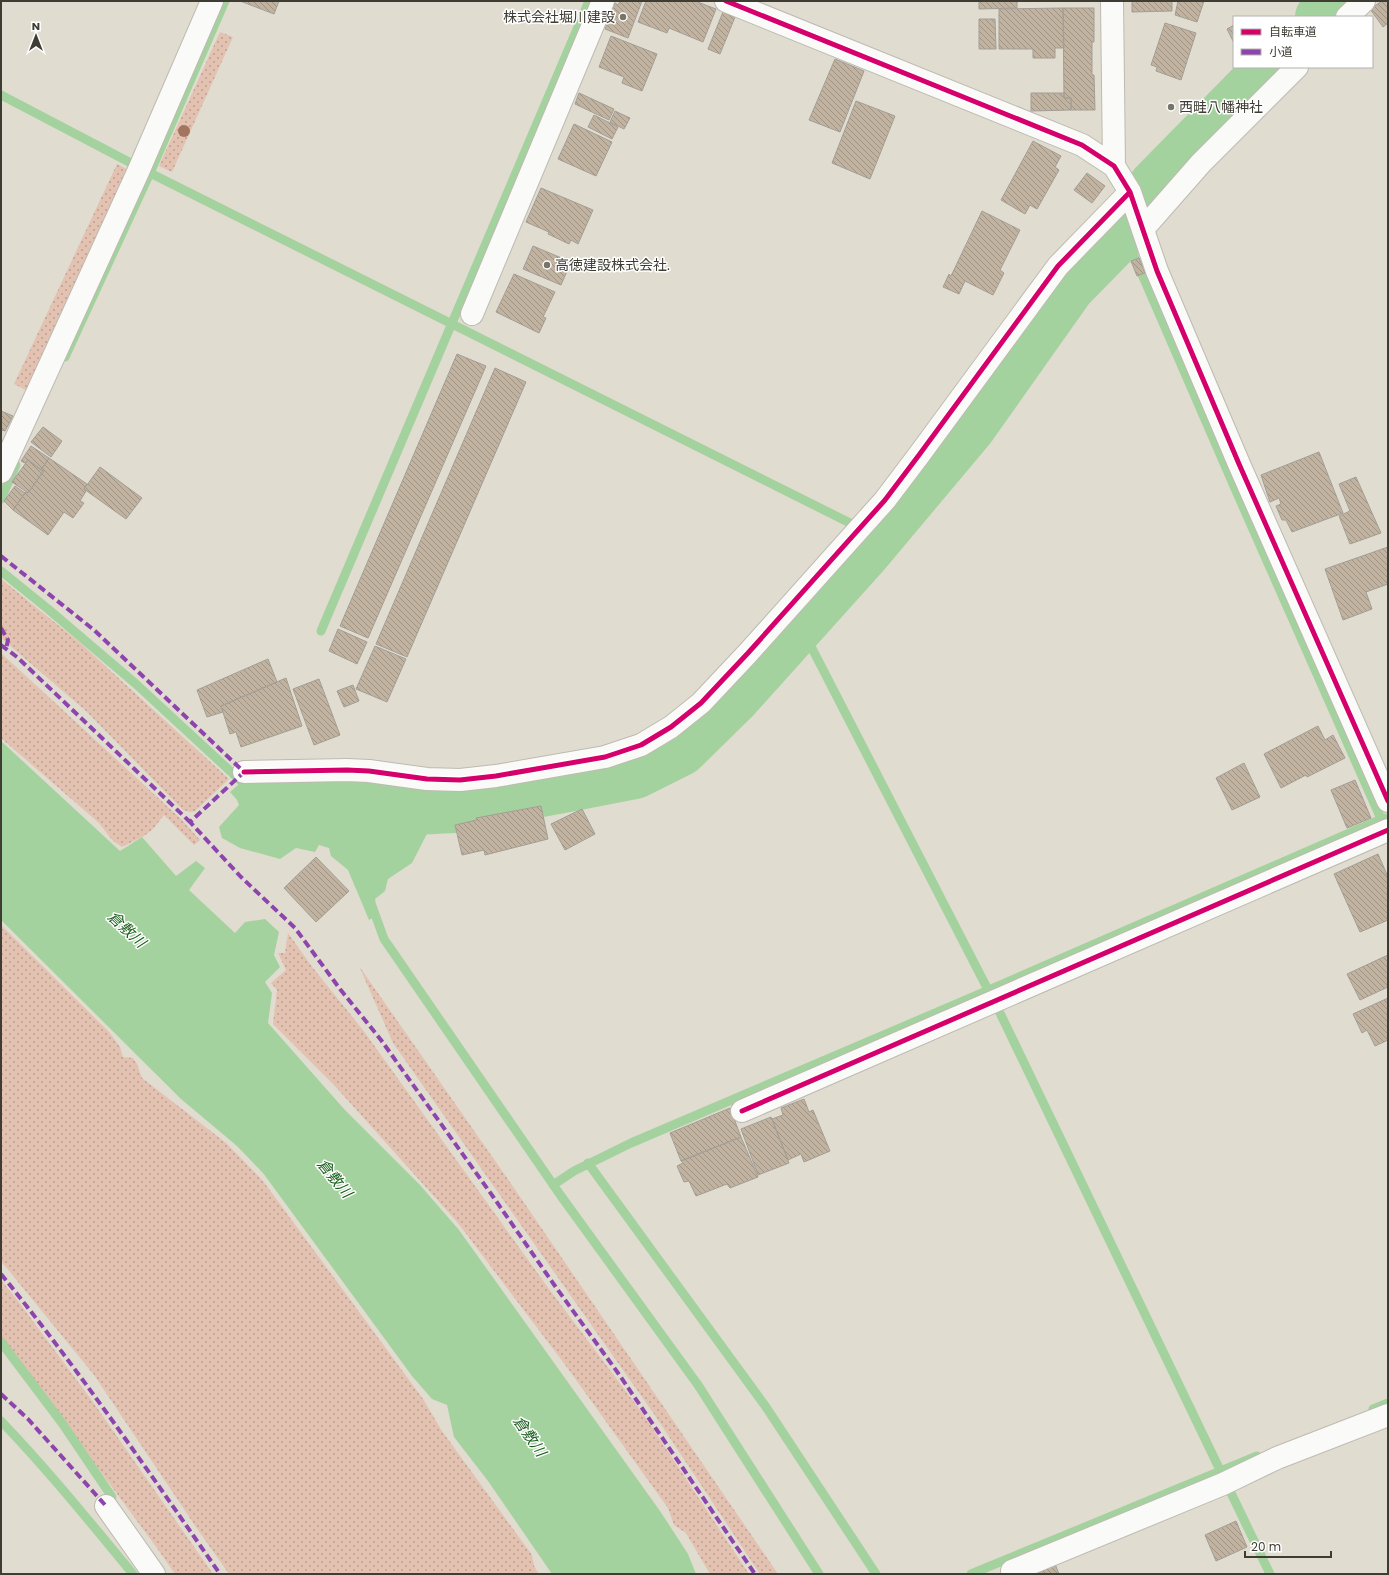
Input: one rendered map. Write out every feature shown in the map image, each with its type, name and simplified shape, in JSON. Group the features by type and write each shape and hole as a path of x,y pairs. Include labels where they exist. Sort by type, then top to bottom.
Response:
{"street":[{"path":"1,472 139,167 212,1"},
{"path":"472,314 603,1"},
{"path":"726,1 1082,145 1114,166 1131,195 1157,271 1239,464 1388,801"},
{"path":"1112,1 1114,166"},
{"path":"1348,16 1364,1"},
{"path":"1141,225 1296,68"},
{"path":"244,772 347,770 369,771 427,780 460,780 496,776 605,756 641,745 671,727 701,703 748,653 885,500 1058,266 1131,195"},
{"path":"742,1111 1388,830"},
{"path":"1014,1574 1012,1571 1227,1482 1277,1458 1388,1415"},
{"path":"106,1506 154,1574"}],"shaded area":[{"path":"220,32 233,37 172,172 159,166"},
{"path":"117,164 132,172 28,391 14,384"},
{"path":"1,579 79,642 229,779 195,811 190,812 183,810 86,711 1,638"},
{"path":"1,653 181,819 200,840 194,845 164,815 153,829 144,836 122,847 112,840 99,823 1,738"},
{"path":"1,925 109,1032 120,1047 123,1057 133,1058 142,1078 226,1143 263,1181 423,1399 442,1431 532,1555 534,1566 539,1574 229,1574 94,1375 1,1261"},
{"path":"288,933 313,968 363,1030 549,1289 643,1414 749,1574 710,1574 686,1533 674,1525 668,1508 569,1370 458,1223 334,1085 273,1024 277,990 271,983 286,970 278,953 285,953"},
{"path":"359,966 514,1188 778,1574 760,1574 656,1417 393,1043"},
{"path":"1,1280 93,1402 213,1574 175,1574 1,1337"}],"water":[{"name":"倉敷川","path":"1,741 120,851 142,837 176,876 196,861 205,868 189,890 235,933 245,922 265,919 279,932 274,955 280,967 265,982 272,993 268,1023 344,1109 420,1185 459,1230 660,1511 688,1554 696,1574 552,1574 488,1481 454,1437 447,1405 432,1399 412,1376 263,1173 237,1146 181,1099 1,920"},
{"path":"245,779 332,779 422,786 431,826 412,863 388,879 385,891 375,899 378,915 369,920 348,870 331,856 329,848 319,845 315,852 296,848 280,859 240,848 222,838 219,827 239,805 237,800 230,792"}],"building":[{"path":"240,1 279,1 274,14"},
{"name":"株式会社堀川建設","path":"620,1 642,1 628,38 605,29 615,3 618,5"},
{"path":"646,1 695,1 716,9 703,42 669,28 667,33 638,22"},
{"path":"979,1 1017,1 1017,8 979,9"},
{"path":"1132,1 1172,1 1172,11 1132,12"},
{"path":"1178,1 1204,1 1197,22 1175,15"},
{"path":"1382,1 1388,1 1388,23 1383,27 1370,9"},
{"path":"1063,8 1064,48 1055,48 1055,58 1033,58 1033,49 999,49 999,9"},
{"path":"1063,8 1094,8 1092,75 1094,75 1095,110 1071,110 1071,98 1064,98"},
{"path":"723,12 735,17 720,54 708,49"},
{"path":"979,19 995,19 996,49 979,49"},
{"path":"1165,23 1196,33 1181,80 1156,71 1157,67 1151,65"},
{"path":"1233,26 1233,41 1227,29"},
{"path":"611,36 657,54 642,91 622,83 624,77 599,67"},
{"path":"835,59 864,71 840,132 809,120"},
{"path":"579,93 614,109 609,120 575,104"},
{"path":"1031,93 1064,93 1064,98 1071,98 1071,110 1031,111"},
{"path":"856,101 895,116 870,179 832,163"},
{"path":"615,111 630,118 624,129 610,122"},
{"path":"594,115 618,127 612,139 588,127"},
{"path":"574,124 612,142 596,176 558,159"},
{"path":"1033,141 1061,156 1055,167 1059,170 1037,209 1030,205 1025,214 1001,200"},
{"path":"1087,173 1105,186 1092,203 1074,190"},
{"path":"541,188 593,210 578,244 571,240 569,244 548,234 549,232 526,222"},
{"path":"982,211 1020,230 1000,270 1004,273 993,295 965,281 959,294 943,287 949,274 951,276"},
{"name":"高徳建設株式会社.","path":"533,246 571,262 561,285 523,269"},
{"path":"1139,258 1145,273 1137,276 1131,261"},
{"path":"514,274 555,292 543,317 546,318 539,333 496,312"},
{"path":"457,354 486,366 368,638 340,626"},
{"path":"495,368 526,382 407,657 376,644"},
{"path":"1,411 13,416 5,431 1,430"},
{"path":"43,427 62,441 51,457 31,442"},
{"path":"31,446 49,458 41,470 28,460 25,463 21,461"},
{"path":"1319,452 1343,513 1292,532 1286,520 1282,520 1276,506 1281,504 1279,498 1270,502 1261,475"},
{"path":"49,458 87,484 84,489 86,491 80,501 84,503 73,518 64,512 48,535 13,510 44,471 41,470"},
{"path":"28,460 43,471 28,493 12,482"},
{"path":"100,467 142,498 126,519 84,489"},
{"path":"1356,477 1381,533 1350,544 1339,516 1350,511 1339,484"},
{"path":"15,486 25,493 13,510 4,501"},
{"path":"1388,547 1388,584 1366,592 1372,609 1343,620 1325,569"},
{"path":"338,629 367,642 357,664 329,651"},
{"path":"375,646 406,659 387,702 356,689"},
{"path":"268,659 277,682 221,706 223,712 207,717 197,690"},
{"path":"286,678 302,726 241,747 236,732 230,734 221,706"},
{"path":"319,679 340,735 314,745 293,689"},
{"path":"353,685 359,701 344,707 337,691"},
{"path":"1318,726 1325,740 1333,735 1345,758 1281,788 1264,754"},
{"path":"1244,763 1260,797 1232,810 1216,778"},
{"path":"1355,780 1371,818 1347,828 1331,790"},
{"path":"541,806 548,839 485,855 484,850 462,855 455,825 477,820 476,818"},
{"path":"582,809 595,834 565,850 551,824"},
{"path":"1378,854 1388,877 1388,920 1360,932 1334,874"},
{"path":"316,857 349,891 316,922 284,888"},
{"path":"1388,955 1388,987 1360,1000 1347,974"},
{"path":"1388,998 1388,1040 1375,1046 1367,1030 1362,1033 1353,1014"},
{"path":"804,1099 809,1112 813,1110 830,1151 804,1162 801,1154 788,1160 772,1119 783,1115 781,1108"},
{"path":"730,1108 741,1137 681,1161 670,1133"},
{"path":"771,1117 789,1163 758,1175 741,1129"},
{"path":"741,1137 758,1177 730,1188 727,1184 696,1196 689,1181 684,1182 677,1166 683,1163 681,1161"},
{"path":"1236,1521 1247,1547 1216,1561 1205,1535"},
{"path":"1055,1564 1059,1574 1029,1574"}],"waterway":[{"path":"65,357 150,173 225,1"},
{"path":"321,631 589,1"},
{"path":"1322,16 1337,1"},
{"path":"356,812 454,807 558,788 635,773 681,750 733,699 866,551 970,427 1069,287 1120,235 1155,185 1270,68"},
{"path":"1,95 150,173 878,537"},
{"path":"1120,235 1134,256 1381,819"},
{"path":"1,499 16,465"},
{"path":"1,571 136,684 242,782"},
{"path":"800,625 1001,1015 1270,1574"},
{"path":"553,1185 574,1171 631,1143 989,990 1384,818"},
{"path":"372,906 384,939 561,1196 698,1385 819,1574"},
{"path":"588,1163 766,1407 876,1574"},
{"path":"1,1342 62,1423 112,1497"},
{"path":"1373,1409 1388,1403"},
{"path":"1,1421 52,1477 133,1574"},
{"path":"971,1574 1257,1456"}],"marked path":[{"path":"1,556 94,630 244,772 190,822 241,877 295,928 340,989 381,1040 618,1373 755,1574"},
{"path":"1,628 8,640 6,649"},
{"path":"1,645 17,657 190,822"},
{"path":"1,1274 86,1384 220,1574"},
{"path":"1,1394 28,1419 106,1506"}],"cycle path":[{"path":"726,1 1082,145 1114,166 1130,192 1157,271 1239,464 1388,801"},
{"path":"244,772 347,770 369,771 427,779 460,780 496,776 605,757 641,745 671,727 701,703 748,653 885,500 1058,266 1130,192"},
{"path":"742,1111 1388,830"}],"place":[{"name":"株式会社堀川建設","path":"623,17"},
{"name":"西畦八幡神社","path":"1171,107"},
{"name":"高徳建設株式会社.","path":"547,265"}]}
